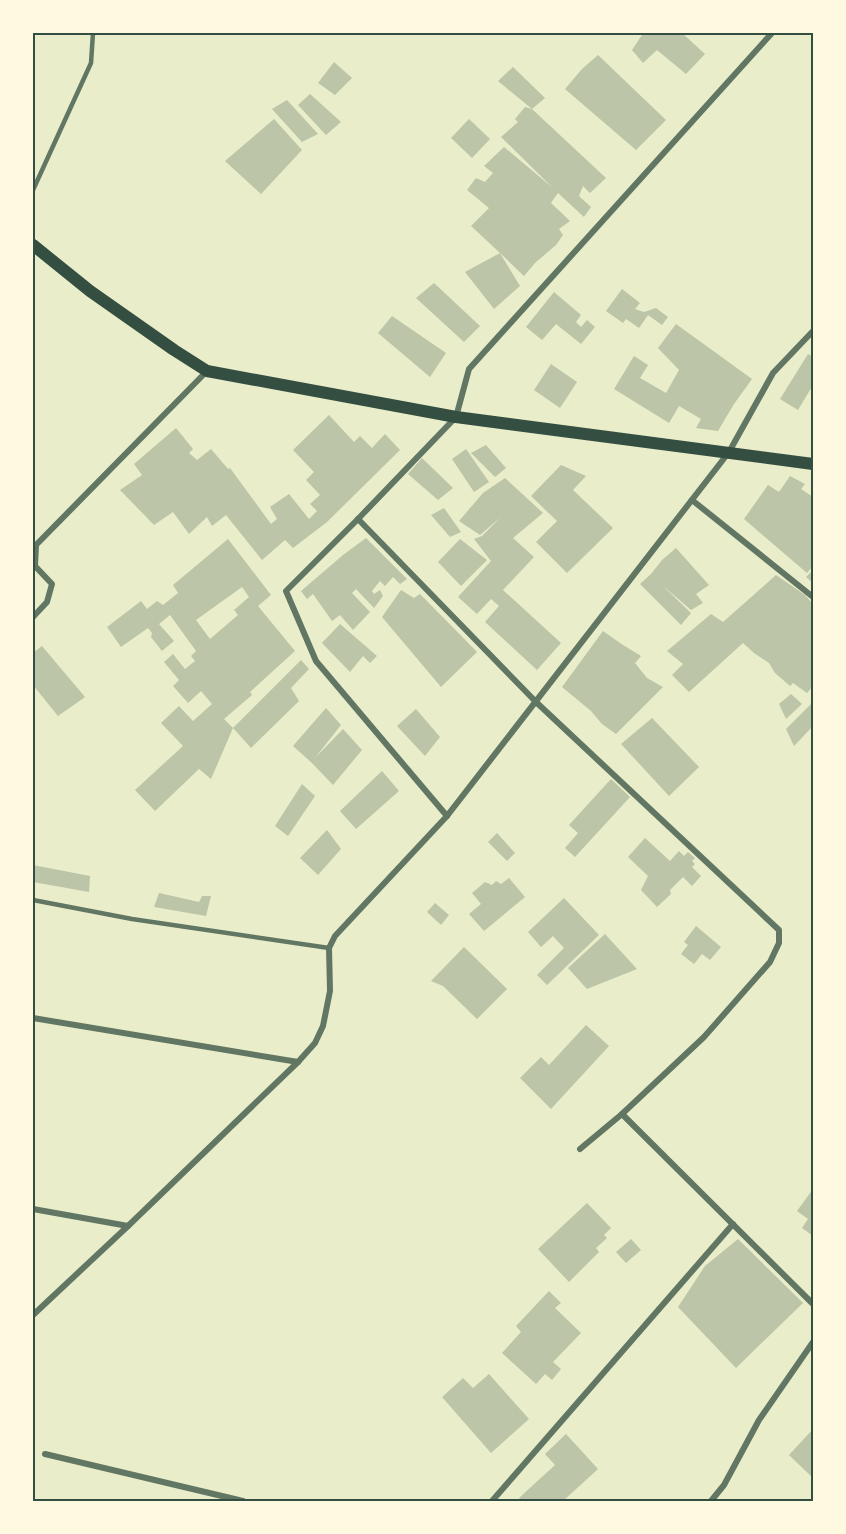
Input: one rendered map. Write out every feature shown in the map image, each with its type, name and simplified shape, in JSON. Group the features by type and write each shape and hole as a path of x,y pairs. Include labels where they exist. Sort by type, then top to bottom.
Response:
{"main road":[{"path":"33,245 90,291 207,371 456,417 813,464"}],"street":[{"path":"447,816 316,660 286,591 456,417 469,369 772,33"},
{"path":"33,1315 128,1226 315,1043 323,1026 330,991 329,948 335,936 447,816 729,452 773,373 813,331"},
{"path":"33,617 47,602 52,584 35,566 36,545 207,371"},
{"path":"692,500 813,597"},
{"path":"358,519 536,702 779,930 779,942 770,962 704,1037 622,1114 580,1149"},
{"path":"33,1018 298,1062"},
{"path":"622,1114 813,1304"},
{"path":"33,1209 128,1226"},
{"path":"492,1501 733,1224"},
{"path":"711,1501 724,1485 759,1420 813,1342"},
{"path":"45,1454 243,1501"}],"lane":[{"path":"33,190 91,63 93,33"},
{"path":"33,900 132,919 329,948"}],"building":[{"path":"641,33 682,33 705,54 686,74 657,50 643,63 632,50 642,35"},
{"path":"598,55 666,120 636,150 565,89"},
{"path":"334,62 352,78 335,95 318,83"},
{"path":"513,67 545,98 532,109 498,81"},
{"path":"310,94 341,122 326,135 298,105"},
{"path":"287,100 318,134 302,142 272,109"},
{"path":"525,107 532,109 606,178 590,193 583,186 579,196 591,207 584,217 558,193 551,203 570,221 559,229 563,235 556,245 524,276 471,226 489,208 467,190 476,178 485,182 493,173 484,166 504,147 553,188 501,137 518,122 515,119"},
{"path":"274,119 302,150 261,194 225,161"},
{"path":"469,119 490,139 472,158 451,138"},
{"path":"500,253 520,286 494,309 465,272"},
{"path":"434,283 480,326 464,342 416,298"},
{"path":"622,289 640,303 635,309 644,312 656,308 668,317 662,325 648,315 639,328 626,319 623,323 606,311"},
{"path":"554,292 581,315 576,322 581,327 587,320 595,327 581,344 556,324 542,340 526,327"},
{"path":"392,316 446,353 430,377 378,333"},
{"path":"676,324 752,379 718,431 696,428 701,419 679,406 669,423 614,389 634,356 648,365 640,378 666,393 679,370 658,348"},
{"path":"808,354 813,357 813,385 798,410 780,399"},
{"path":"551,364 577,382 560,408 534,390"},
{"path":"329,415 354,442 360,436 372,448 385,434 400,450 327,522 293,548 285,540 262,560 226,515 212,526 207,517 189,534 173,512 154,525 120,490 142,475 134,464 176,428 193,449 189,453 197,460 211,449 228,469 230,468 271,524 277,519 270,507 289,494 309,519 317,511 310,504 320,495 306,480 314,472 293,450"},
{"path":"486,445 506,468 495,477 471,453"},
{"path":"466,449 489,482 474,492 452,459"},
{"path":"422,458 453,488 438,500 408,474"},
{"path":"561,465 586,476 573,490 613,528 567,573 536,542 557,521 531,496"},
{"path":"790,476 805,484 801,489 813,497 813,566 807,573 744,519 768,485 779,492"},
{"path":"505,478 543,513 513,538 534,557 503,590 561,643 537,670 485,622 499,606 491,599 477,614 458,597 491,561 474,539 482,536 501,517 480,535 459,521 483,493"},
{"path":"444,508 461,532 450,537 431,515"},
{"path":"366,538 407,579 400,584 393,577 385,586 380,581 372,591 374,594 380,590 383,596 374,608 356,589 352,593 370,612 353,630 340,615 332,621 313,594 307,599 301,591"},
{"path":"228,539 271,595 258,606 295,651 250,692 252,695 224,719 233,728 211,779 199,769 155,811 135,790 183,746 161,723 179,706 193,721 212,704 201,691 188,703 173,686 179,680 164,662 173,654 185,669 195,661 191,656 196,651 170,615 159,624 174,641 162,651 151,637 152,633 148,628 121,647 107,627 141,601 147,609 157,601 163,605 178,593 173,585","holes":["242,587 249,597 234,610 238,615 210,639 196,620"]},
{"path":"460,539 487,560 461,586 438,562"},
{"path":"676,548 709,585 696,594 703,603 691,610 662,585 691,613 681,625 640,584"},
{"path":"813,570 813,583 806,577"},
{"path":"776,575 805,595 813,604 813,686 807,693 793,683 790,686 775,673 769,663 743,643 689,692 672,675 683,664 667,651 711,614 723,622"},
{"path":"401,590 414,598 420,594 477,652 441,687 382,617"},
{"path":"340,624 377,656 370,663 363,656 350,672 322,643"},
{"path":"603,631 641,656 635,663 647,678 663,687 616,734 562,687"},
{"path":"42,646 85,697 58,716 33,685 33,653"},
{"path":"301,660 309,669 291,688 299,701 251,748 233,728"},
{"path":"791,694 802,704 786,719 779,704"},
{"path":"813,702 813,726 794,746 786,729"},
{"path":"326,708 341,725 315,758 343,729 362,750 333,785 293,746"},
{"path":"416,709 440,737 425,756 397,726"},
{"path":"652,718 699,767 669,796 621,744"},
{"path":"382,771 399,791 356,829 340,811"},
{"path":"611,779 630,797 575,857 565,848 578,833 569,825"},
{"path":"302,784 315,796 288,836 275,826"},
{"path":"327,830 341,849 318,875 300,858"},
{"path":"497,833 515,853 507,861 488,842"},
{"path":"645,838 670,861 679,851 684,856 688,852 695,858 692,861 695,864 692,867 701,876 692,886 683,877 670,890 671,894 657,907 641,890 648,876 628,857"},
{"path":"33,865 90,876 89,892 33,882"},
{"path":"509,878 525,897 484,931 469,914 481,904 472,893 485,882 492,885 496,881 501,884"},
{"path":"159,893 199,902 202,896 211,896 206,916 154,907"},
{"path":"564,898 599,935 547,985 537,975 564,948 553,936 541,947 528,932"},
{"path":"435,903 449,915 441,925 427,912"},
{"path":"696,926 721,947 710,960 702,954 694,964 681,954 688,945 684,942"},
{"path":"605,934 637,969 587,989 568,968"},
{"path":"464,947 507,989 477,1019 443,986 431,981"},
{"path":"586,1025 609,1046 551,1109 520,1078 541,1057 549,1065"},
{"path":"813,1189 813,1236 802,1228 808,1219 797,1211"},
{"path":"587,1203 611,1228 604,1235 607,1238 596,1248 599,1252 569,1282 538,1249"},
{"path":"631,1239 641,1250 626,1263 616,1252"},
{"path":"738,1239 803,1303 736,1368 678,1307 705,1266"},
{"path":"549,1291 561,1303 555,1308 581,1333 553,1362 561,1369 552,1380 545,1374 536,1384 502,1353 521,1332 516,1326"},
{"path":"489,1374 529,1419 491,1453 442,1397 463,1378 473,1388"},
{"path":"813,1429 813,1478 789,1455"},
{"path":"566,1434 598,1469 563,1501 522,1501 519,1498 555,1465 545,1454"}]}
